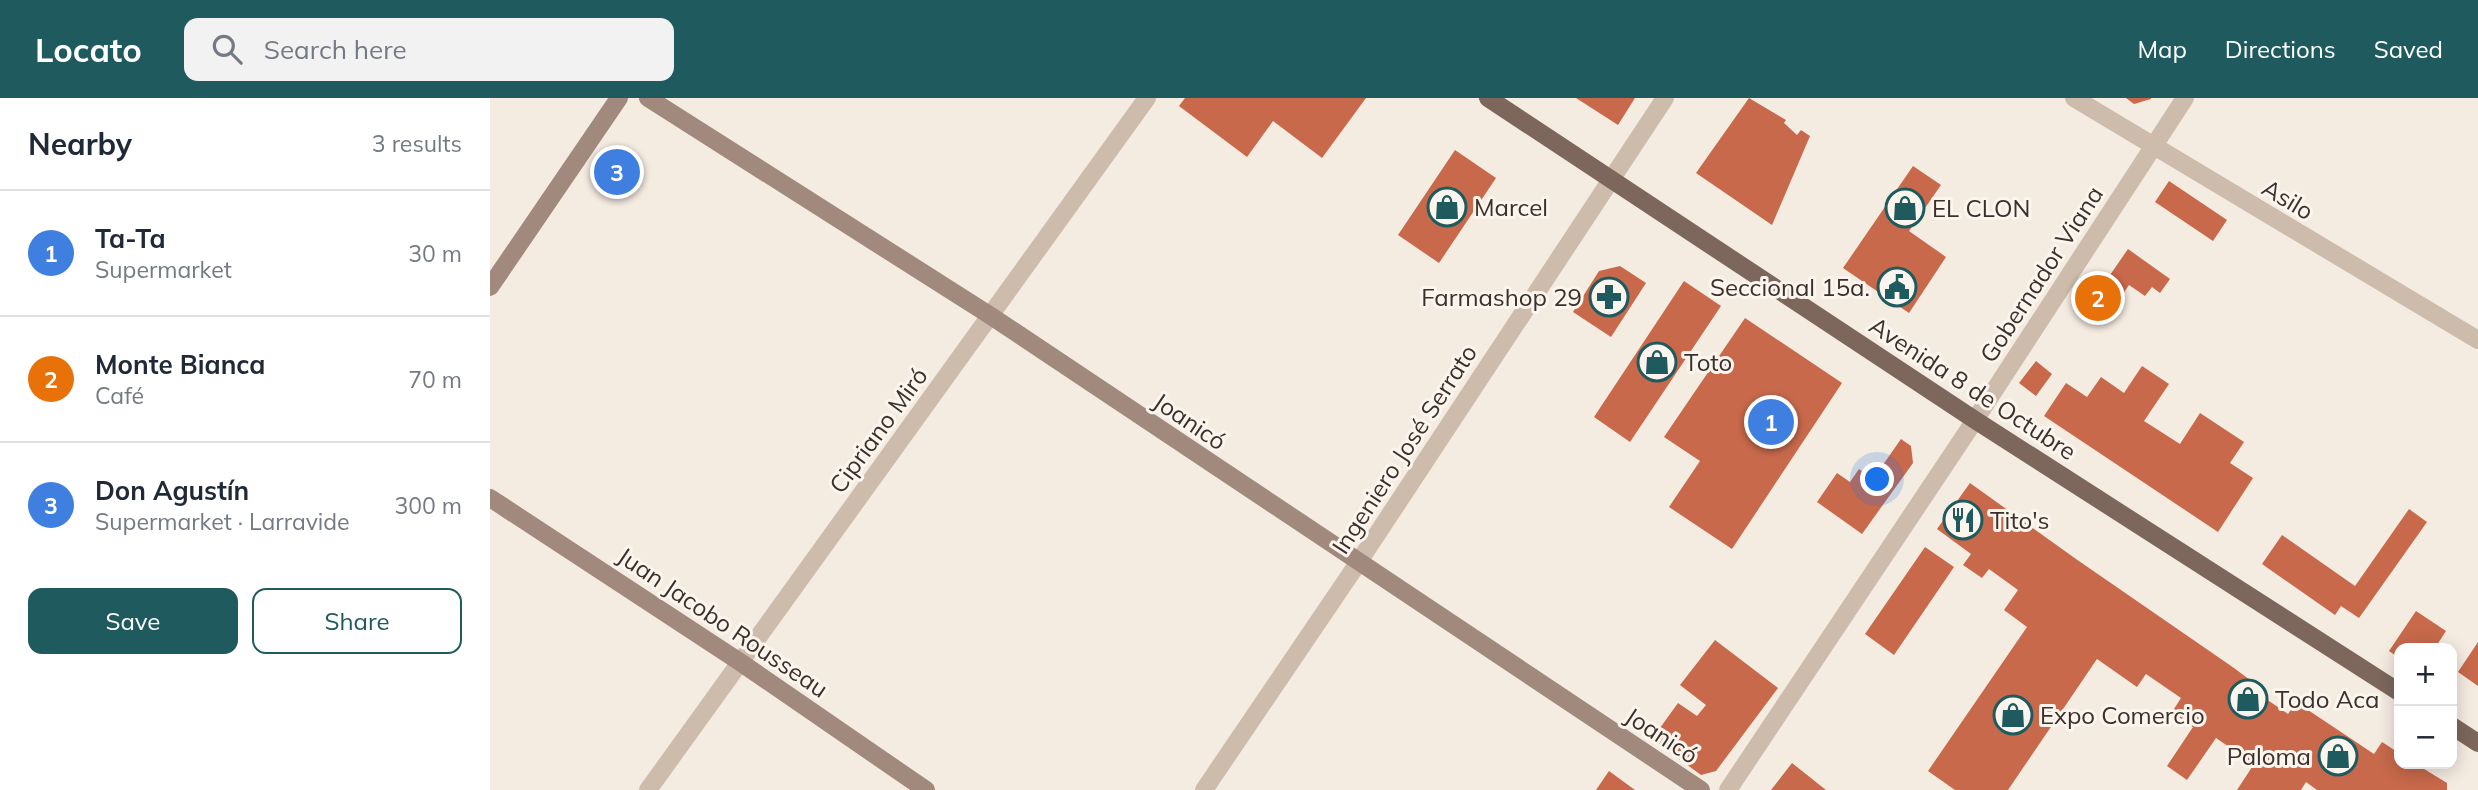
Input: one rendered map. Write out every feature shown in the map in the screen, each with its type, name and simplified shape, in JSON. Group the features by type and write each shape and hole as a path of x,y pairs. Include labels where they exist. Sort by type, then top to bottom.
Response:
{"main road":[{"name":"Avenida 8 de Octubre","path":"1488,98 1975,420 2394,689"},
{"path":"2457,729 2478,743"}],"street":[{"path":"490,287 620,98"},
{"name":"Joanicó","path":"648,98 991,316 1701,790"},
{"name":"Cipriano Miró","path":"648,790 1147,98"},
{"name":"Ingeniero José Serrato","path":"1204,790 1358,563 1665,98"},
{"name":"Asilo","path":"2074,98 2478,340"},
{"name":"Gobernador Viana","path":"1728,790 1975,420 2185,98"},
{"name":"Juan Jacobo Rousseau","path":"490,498 740,662 926,790"}],"building":[{"path":"1185,98 1366,98 1322,158 1273,121 1247,157 1179,106"},
{"path":"1576,98 1635,98 1618,125"},
{"path":"1749,98 1786,120 1784,123 1797,135 1801,130 1810,136 1772,225 1696,173"},
{"path":"2126,98 2151,98 2151,99 2134,104"},
{"name":"Marcel","path":"1455,150 1496,178 1439,263 1398,235"},
{"path":"1913,166 1941,185 1909,231 1946,257 1909,313 1843,268"},
{"path":"2169,181 2227,220 2213,241 2155,202"},
{"path":"2128,249 2170,279 2160,293 2152,287 2145,296 2129,285 2110,313 2092,301"},
{"name":"Farmashop 29","path":"1620,266 1646,283 1611,337 1573,312 1599,271"},
{"name":"Toto","path":"1684,281 1721,306 1630,442 1594,417"},
{"path":"1745,318 1842,383 1732,549 1669,507 1700,461 1664,437"},
{"path":"2036,361 2052,374 2036,396 2019,383"},
{"path":"2142,366 2169,384 2144,421 2180,444 2200,413 2244,442 2230,463 2253,478 2218,532 2044,416 2066,383 2087,397 2101,377 2124,393"},
{"path":"1901,439 1911,446 1913,463 1862,534 1817,502 1837,473 1850,482 1859,469 1873,479"},
{"path":"1970,483 2234,668 2254,683 2250,688 2288,714 2296,702 2374,754 2382,742 2394,750 2394,769 2424,769 2447,783 2447,790 2317,790 2306,782 2301,790 2237,790 2254,764 2216,738 2187,780 2167,766 2193,727 2172,712 2181,698 2146,674 2137,687 2097,659 2008,790 1955,790 1928,771 2027,627 2004,610 2018,590 1989,569 1982,578 1963,565 1971,554 1937,529"},
{"path":"2409,509 2427,522 2359,618 2341,606 2335,615 2262,564 2282,535 2355,586"},
{"path":"1925,547 1954,567 1894,655 1865,634"},
{"path":"2416,611 2446,631 2438,643 2394,643"},
{"path":"1715,640 1778,688 1716,771 1701,775 1652,739 1678,703 1697,716 1706,705 1680,685"},
{"path":"2478,642 2478,686 2458,672"},
{"path":"1792,763 1826,790 1771,790"},
{"path":"1609,771 1635,790 1596,790"}],"place":[{"name":"Don Agustín","path":"617,172"},
{"name":"Marcel","path":"1447,207"},
{"name":"EL CLON","path":"1905,208"},
{"name":"Seccional 15a.","path":"1897,287"},
{"name":"Farmashop 29","path":"1609,297"},
{"name":"Monte Bianca","path":"2098,298"},
{"name":"Toto","path":"1657,362"},
{"name":"Ta-Ta","path":"1771,422"},
{"name":"Tito's","path":"1963,520"},
{"name":"Todo Aca","path":"2248,699"},
{"name":"Expo Comercio","path":"2013,715"},
{"name":"Paloma","path":"2338,756"}]}
